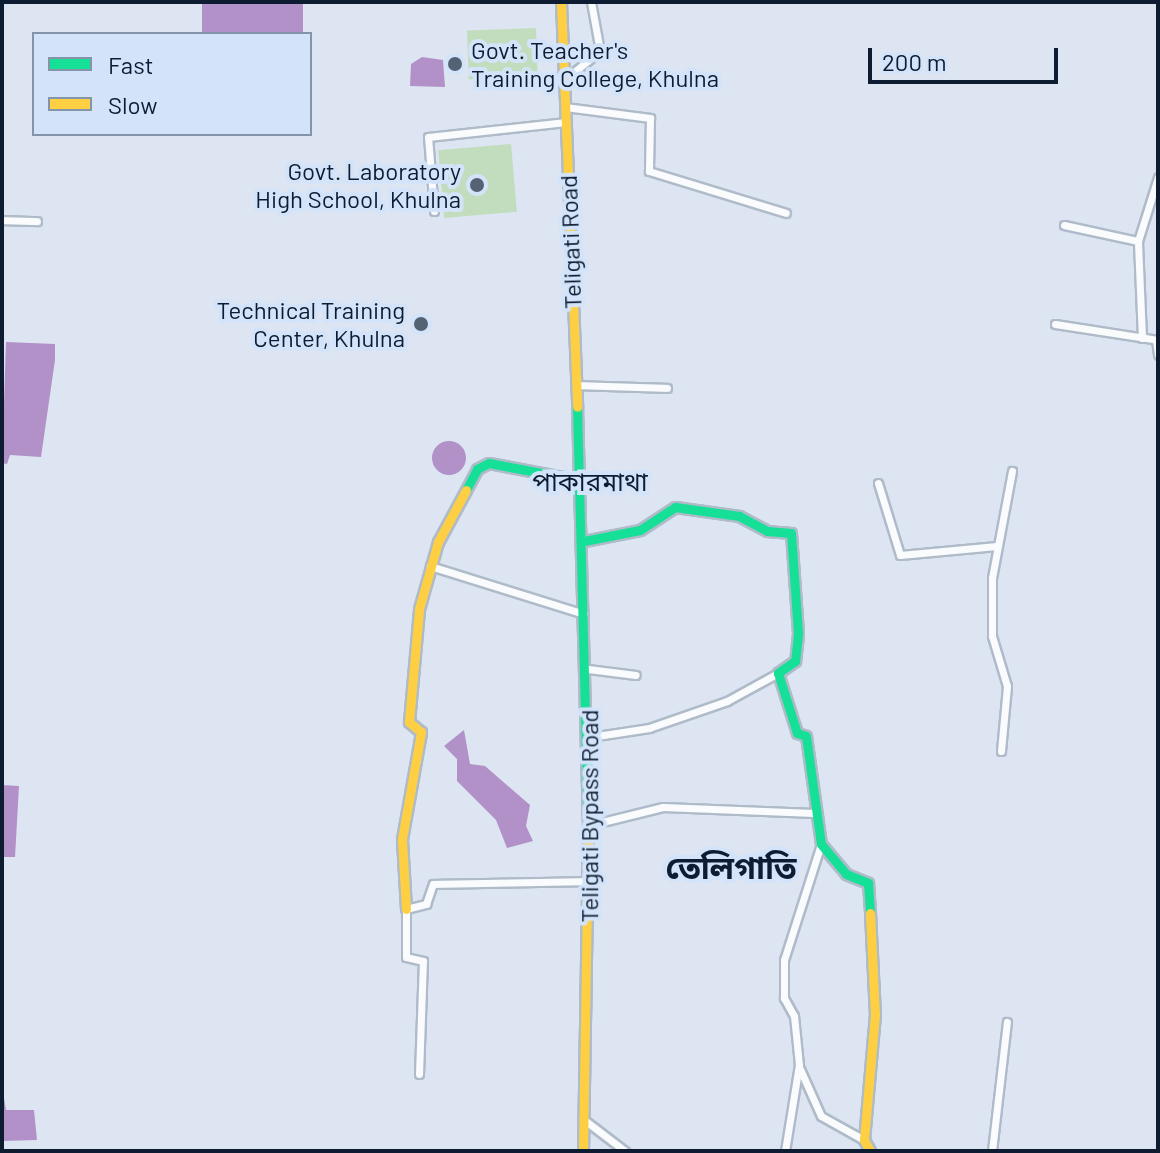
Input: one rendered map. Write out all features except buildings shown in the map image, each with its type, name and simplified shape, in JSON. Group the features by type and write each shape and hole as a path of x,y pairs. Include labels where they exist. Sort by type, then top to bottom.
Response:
{"street":[{"name":"Teligati Road","path":"561,2 583,481"},
{"path":"564,80 600,51 591,2"},
{"path":"565,107 650,118 649,171 786,213"},
{"path":"434,211 428,137 566,122"},
{"path":"1142,338 1138,241 1158,177"},
{"path":"2,220 37,221"},
{"path":"1064,225 1138,241"},
{"path":"1055,324 1157,340 1158,355"},
{"path":"577,385 667,388"},
{"path":"419,1074 423,961 406,957 402,839 421,732 409,722 410,693 430,566 477,469 489,463 583,481"},
{"path":"1001,751 1007,686 992,636 997,546 1012,471"},
{"name":"Teligati Bypass Road","path":"583,481 590,737 590,881 583,1151"},
{"path":"878,483 900,555 997,546"},
{"path":"584,541 640,530 675,507 739,516 767,531 791,533 798,634 795,661 727,701 649,728 590,737"},
{"path":"430,566 584,614"},
{"path":"588,669 636,675"},
{"path":"778,673 797,733 806,736 814,813 821,844 846,874 868,883 875,1014 864,1140"},
{"path":"590,825 663,807 814,813"},
{"path":"785,1151 799,1065 794,1016 784,998 784,960 821,844"},
{"path":"406,909 426,904 433,884 590,881"},
{"path":"992,1151 1007,1022"},
{"path":"799,1065 821,1116 864,1140 870,1151"},
{"path":"583,1119 625,1151"}],"green space":[{"path":"536,28 538,77 469,79 467,30"},
{"path":"511,144 517,212 444,218 438,150"}],"shaded area":[{"path":"202,2 303,2 303,32 202,32"},
{"path":"422,57 443,60 445,87 410,86 411,64"},
{"path":"6,342 55,344 41,457 10,455 7,464 2,463"},
{"path":"449,441 461,446 466,458 461,470 449,475 437,470 432,458 437,446"},
{"path":"464,730 470,764 485,766 530,805 526,826 533,841 507,848 496,820 457,781 457,759 444,746"},
{"path":"2,785 19,786 15,857 2,857"},
{"path":"2,1086 6,1110 34,1110 37,1140 2,1141"}],"traffic: fast":[{"path":"577,407 588,828"},
{"path":"466,490 477,469 489,463 583,481"},
{"path":"584,541 640,530 675,507 739,516 767,531 791,533 798,634 795,661 778,673 797,733 806,736 821,844 846,874 868,883 870,913"}],"traffic: slow":[{"path":"561,2 577,407"},
{"path":"406,909 402,839 421,732 409,722 419,609 438,542 466,490"},
{"path":"583,1151 588,828"},
{"path":"870,913 875,1014 864,1140 870,1151"}],"place":[{"name":"Govt. Teacher's Training College, Khulna","path":"455,64"},
{"name":"Govt. Laboratory High School, Khulna","path":"477,185"},
{"name":"Technical Training Center, Khulna","path":"421,324"}],"district":[{"name":"পাকারমাথা","path":"590,481"},
{"name":"তেলিগাতি","path":"731,866"}]}
